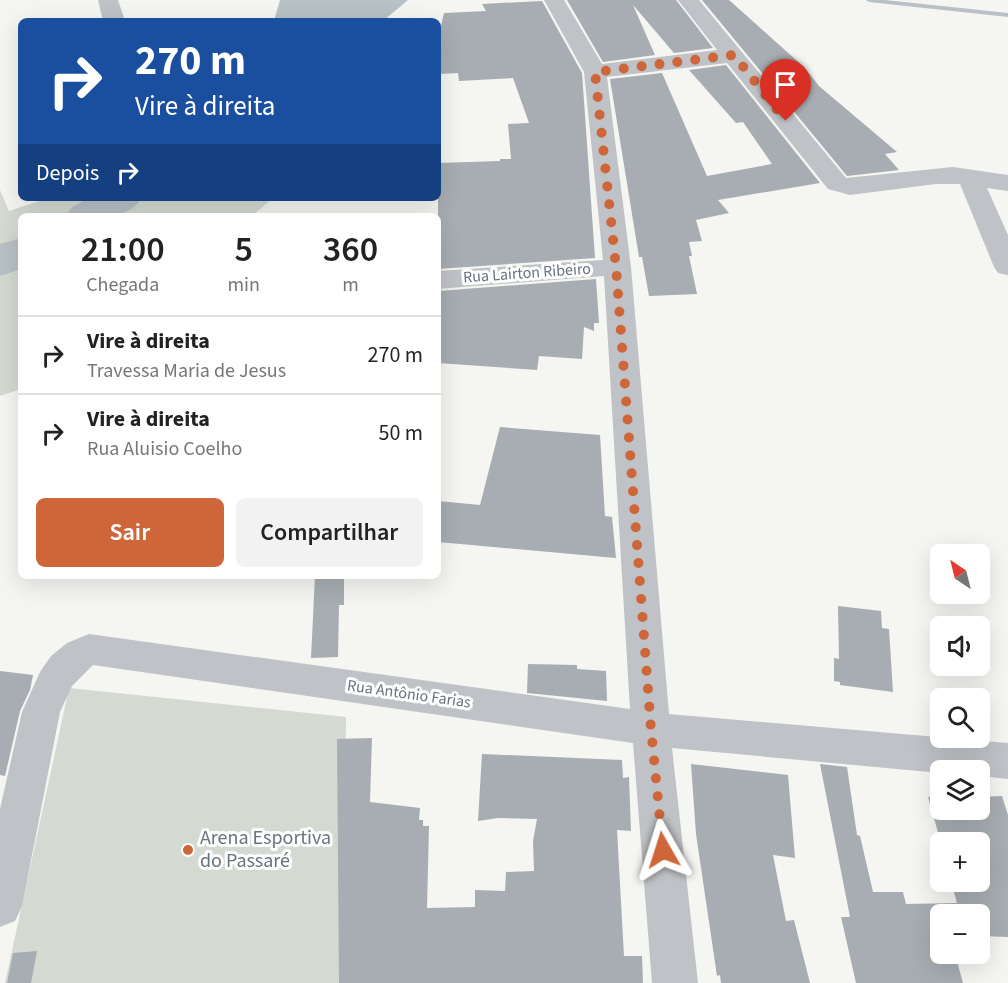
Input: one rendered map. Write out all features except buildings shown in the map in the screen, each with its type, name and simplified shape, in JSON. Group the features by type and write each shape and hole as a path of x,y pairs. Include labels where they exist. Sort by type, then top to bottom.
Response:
{"street":[{"path":"108,0 113,18"},
{"path":"554,0 595,72 616,267 651,729 675,983"},
{"path":"688,0 824,171 837,184 858,187 953,175 1008,183"},
{"path":"595,72 734,55"},
{"path":"971,179 1008,267"},
{"name":"Rua Lairton Ribeiro","path":"441,280 616,267"},
{"name":"Rua Antônio Farias","path":"0,906 41,712 50,688 62,668 75,654 89,649 651,729 1008,761"}],"shaded area":[{"path":"280,0 408,0 387,18 275,18"},
{"path":"0,190 9,211 39,201 270,201 256,213 18,213 18,390 0,396"},
{"name":"Arena Esportiva do Passaré","path":"69,688 346,717 345,921 340,983 5,983"}],"waterway":[{"path":"869,0 1008,15"},
{"path":"93,213 115,201"},
{"path":"0,262 18,253"}],"place":[{"name":"Arena Esportiva do Passaré","path":"188,850"}],"route":[{"path":"663,850 651,729 616,267 595,72 734,55 786,121"}]}
